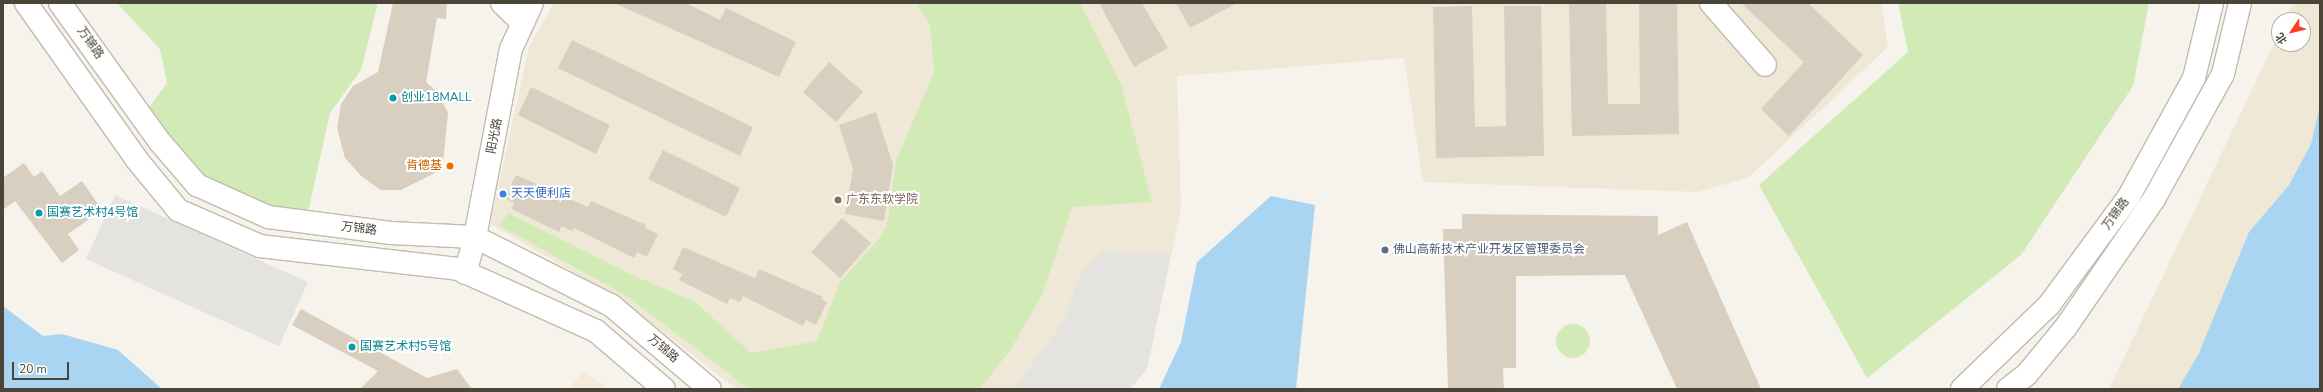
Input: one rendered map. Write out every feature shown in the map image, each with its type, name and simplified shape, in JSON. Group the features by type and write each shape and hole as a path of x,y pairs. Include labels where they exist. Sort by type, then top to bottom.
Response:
{"street":[{"path":"26,3 136,160 178,210 260,246 465,273 596,331 664,389"},
{"name":"万锦路","path":"60,3 160,142 197,185 268,217 391,232 475,237 612,306 710,389"},
{"path":"502,3 523,23"},
{"name":"阳光路","path":"465,273 475,237 511,49 532,3"},
{"path":"1711,3 1765,65"},
{"name":"万锦路","path":"1962,389 2049,305 2128,198 2194,78 2212,3"},
{"name":"万锦路","path":"2008,389 2027,374 2066,327 2154,198 2223,74 2240,3"}],"shaded area":[{"name":"广东东软学院","path":"554,3 1881,3 1888,47 1749,177 1698,192 1423,182 1404,58 1177,76 1181,209 1147,369 1130,389 736,389 622,300 490,224 529,47"},
{"path":"2293,3 2320,3 2320,389 2109,389 2271,50 2271,52 2311,52 2311,12 2289,12"},
{"path":"115,195 308,282 279,346 86,259"},
{"path":"1102,251 1171,254 1147,369 1130,389 1013,389 1063,322 1081,273"},
{"path":"583,371 608,389 569,389"}],"green space":[{"path":"117,3 378,3 361,70 330,113 307,217 269,212 199,180 146,112 167,83 160,49"},
{"path":"916,3 1080,3 1121,84 1152,202 1072,207 1042,295 1011,349 980,389 749,389 625,295 500,226 508,213 637,277 695,302 751,353 817,341 840,282 878,240 887,225 896,161 934,72 930,25"},
{"path":"1898,3 2149,3 2133,86 2021,255 1867,378 1759,185 1908,52"},
{"path":"1573,324 1585,329 1590,341 1585,353 1573,358 1561,353 1556,341 1561,329"}],"water":[{"path":"2320,106 2320,389 2178,389 2199,353 2249,232 2289,185 2311,144"},
{"path":"1271,196 1315,205 1296,389 1159,389 1181,342 1197,262"},
{"path":"3,306 43,336 62,334 118,350 162,389 3,389"}],"building":[{"name":"创业18MALL","path":"393,3 447,3 446,19 437,18 426,82 438,93 448,113 443,163 435,173 401,190 381,190 361,176 345,158 337,128 341,104 353,86 378,72"},
{"path":"614,3 686,3 720,20 726,8 796,42 779,77"},
{"path":"1099,3 1142,3 1168,48 1134,67"},
{"path":"1176,3 1237,3 1190,28"},
{"path":"1569,3 1606,3 1608,104 1640,104 1639,3 1677,3 1679,134 1572,136"},
{"path":"1741,3 1808,3 1863,55 1789,136 1761,109 1804,62"},
{"path":"1472,6 1475,127 1506,126 1504,6 1541,6 1544,156 1436,158 1433,7"},
{"path":"572,40 753,127 740,156 558,68"},
{"path":"829,62 863,92 836,122 803,92"},
{"path":"531,87 610,125 596,154 518,115"},
{"path":"876,112 893,165 884,221 845,214 853,169 839,125"},
{"path":"663,150 740,188 726,217 648,179"},
{"name":"国赛艺术村4号馆","path":"24,163 34,177 42,171 60,196 82,181 102,210 68,234 79,250 62,263 15,201 3,210 3,178"},
{"path":"516,175 588,207 591,201 646,225 645,228 658,234 647,257 637,252 634,258 574,228 572,231 562,226 559,232 512,209 514,203 505,198"},
{"path":"1462,214 1658,216 1658,235 1687,222 1761,389 1677,389 1625,275 1516,276 1516,368 1503,368 1504,389 1448,389 1443,229 1462,229"},
{"path":"842,218 871,243 840,278 811,252"},
{"path":"683,247 755,278 759,269 823,297 821,299 827,302 816,325 806,320 803,326 743,296 740,302 730,298 727,304 679,280 682,274 673,269"},
{"name":"国赛艺术村5号馆","path":"301,309 427,378 457,369 472,389 360,389 378,371 292,325"}],"place":[{"name":"创业18MALL","path":"393,98"},
{"name":"肯德基","path":"450,166"},
{"name":"天天便利店","path":"503,194"},
{"name":"广东东软学院","path":"838,200"},
{"name":"国赛艺术村4号馆","path":"39,213"},
{"name":"佛山高新技术产业开发区管理委员会","path":"1385,250"},
{"name":"国赛艺术村5号馆","path":"352,347"}]}
